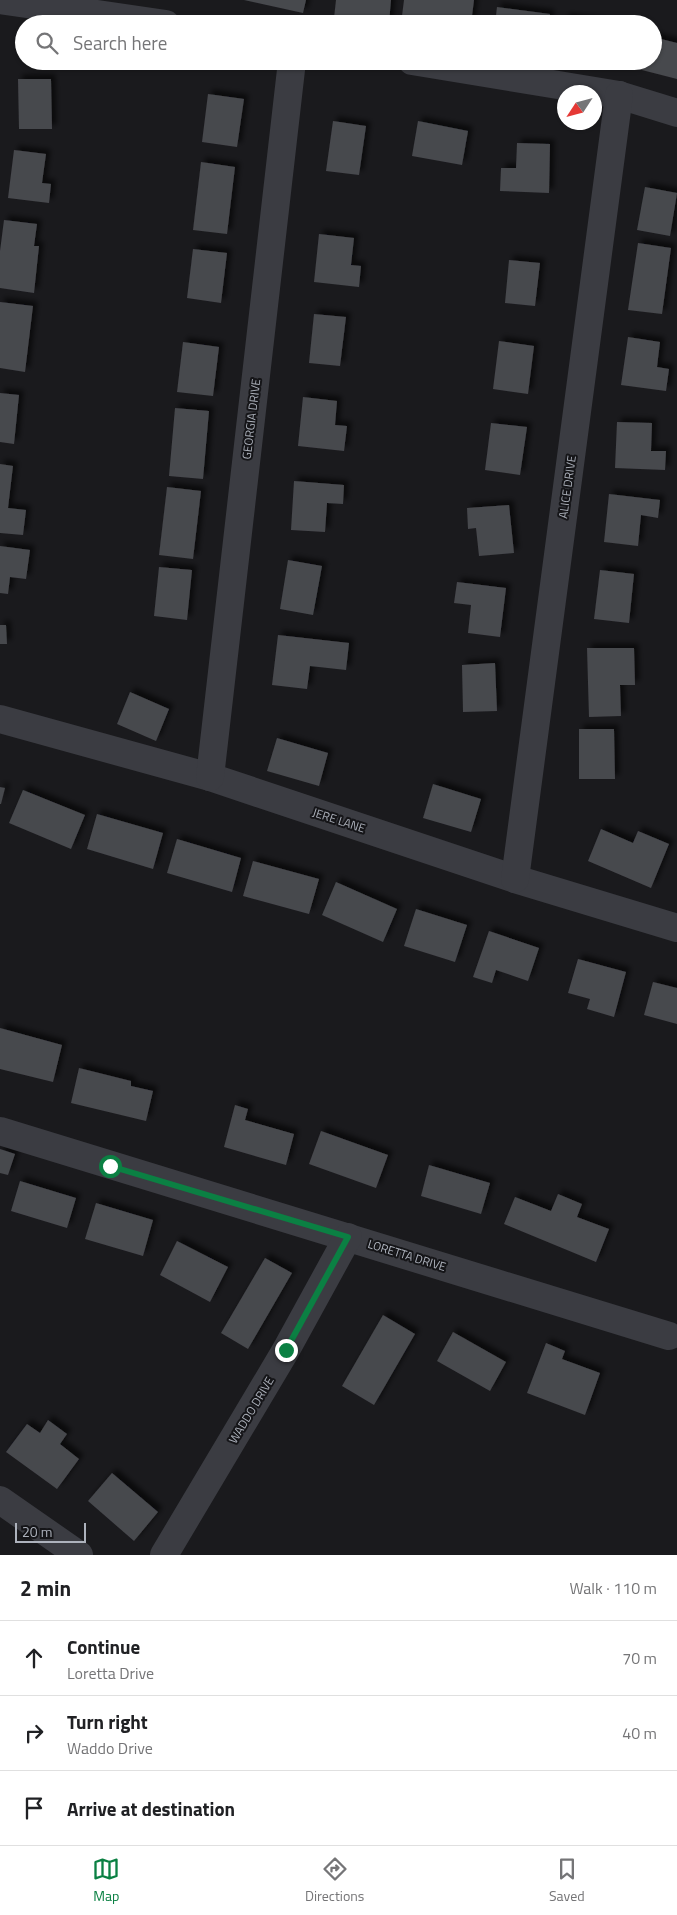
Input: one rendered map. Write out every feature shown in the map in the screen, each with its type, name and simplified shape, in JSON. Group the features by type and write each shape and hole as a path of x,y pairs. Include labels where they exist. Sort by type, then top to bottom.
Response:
{"street":[{"path":"0,0 104,15"},
{"name":"GEORGIA DRIVE","path":"210,777 291,70"},
{"path":"467,70 618,95 677,113"},
{"name":"ALICE DRIVE","path":"515,878 618,95"},
{"name":"JERE LANE","path":"0,719 210,777 515,878 677,928"},
{"name":"LORETTA DRIVE","path":"0,1131 669,1336"},
{"name":"WADDO DRIVE","path":"164,1555 286,1350 348,1237"},
{"path":"0,1500 79,1555"}],"building":[{"path":"244,0 306,0 303,13"},
{"path":"336,0 391,0 390,15 334,15"},
{"path":"404,0 474,0 472,15 402,15"},
{"path":"497,7 550,14 550,15 496,15"},
{"path":"662,39 677,43 677,79 642,70 662,70"},
{"path":"18,79 51,79 52,129 19,129"},
{"path":"208,94 244,99 237,147 202,142"},
{"path":"333,121 366,126 359,175 326,171"},
{"path":"418,121 468,131 462,165 412,156"},
{"path":"517,143 550,144 549,193 500,191 501,168 516,168"},
{"path":"14,150 46,154 42,183 51,184 49,203 8,198"},
{"path":"201,162 235,167 227,234 193,230"},
{"path":"645,187 677,193 670,236 637,230"},
{"path":"4,220 37,224 34,246 39,246 34,293 0,288 0,251"},
{"path":"319,234 354,238 351,265 361,266 359,287 314,282"},
{"path":"638,243 671,248 662,314 628,310"},
{"path":"193,249 227,253 221,303 187,298"},
{"path":"509,260 540,263 535,306 505,303"},
{"path":"0,302 33,306 25,372 0,368"},
{"path":"314,314 346,317 340,366 309,363"},
{"path":"628,337 660,342 657,367 669,369 666,391 621,385"},
{"path":"499,341 534,346 528,394 493,389"},
{"path":"183,342 219,347 213,396 177,392"},
{"path":"0,393 19,395 14,444 0,442"},
{"path":"303,397 337,401 335,425 347,426 344,451 298,446"},
{"path":"175,408 209,411 203,479 169,476"},
{"path":"617,422 652,423 651,451 666,451 665,470 615,468"},
{"path":"491,423 527,427 520,475 485,470"},
{"path":"0,464 13,466 8,508 26,510 23,535 0,533"},
{"path":"294,481 344,485 343,504 327,503 325,532 291,530"},
{"path":"167,487 201,491 193,559 159,555"},
{"path":"609,494 660,500 658,518 641,515 638,546 604,542"},
{"path":"509,505 514,553 479,556 476,528 468,529 467,508"},
{"path":"0,546 30,550 26,579 10,577 8,594 0,593"},
{"path":"288,560 322,566 313,615 280,609"},
{"path":"159,567 192,570 187,620 154,616"},
{"path":"600,570 634,574 629,623 594,619"},
{"path":"457,582 506,588 500,637 468,633 471,605 454,603"},
{"path":"0,625 6,625 7,644 0,644"},
{"path":"278,635 349,643 346,670 310,666 307,689 272,685"},
{"path":"587,648 634,648 635,685 620,685 621,716 589,717"},
{"path":"495,663 497,711 463,712 462,665"},
{"path":"130,692 169,709 156,741 117,724"},
{"path":"579,729 614,729 615,779 579,779"},
{"path":"277,738 328,753 319,786 267,771"},
{"path":"433,784 481,799 471,832 423,818"},
{"path":"0,787 5,788 1,804 0,804"},
{"path":"23,790 85,815 71,849 9,823"},
{"path":"97,814 163,833 153,869 87,849"},
{"path":"601,829 633,843 638,831 669,844 651,888 588,861"},
{"path":"177,839 241,858 232,892 167,873"},
{"path":"253,861 319,879 309,914 243,896"},
{"path":"336,882 397,909 383,942 322,915"},
{"path":"416,909 467,925 455,962 404,946"},
{"path":"489,931 539,948 528,981 496,970 492,983 473,977"},
{"path":"578,959 626,972 614,1017 587,1009 590,999 568,993"},
{"path":"653,982 677,988 677,1024 644,1015"},
{"path":"0,1028 62,1045 53,1082 0,1069"},
{"path":"79,1068 131,1081 131,1086 153,1091 146,1121 71,1103"},
{"path":"235,1105 248,1109 245,1120 294,1134 286,1165 224,1147"},
{"path":"321,1131 388,1155 376,1188 309,1164"},
{"path":"0,1149 15,1154 8,1175 0,1173"},
{"path":"429,1165 490,1183 481,1214 421,1196"},
{"path":"20,1181 76,1198 67,1228 11,1211"},
{"path":"558,1194 582,1204 577,1217 609,1229 596,1262 504,1224 515,1197 551,1211"},
{"path":"96,1203 153,1220 143,1256 85,1239"},
{"path":"177,1241 228,1267 210,1302 160,1275"},
{"path":"265,1258 292,1273 248,1349 221,1333"},
{"path":"383,1315 415,1334 374,1405 342,1386"},
{"path":"453,1332 506,1362 490,1391 437,1361"},
{"path":"546,1343 565,1351 562,1359 600,1373 585,1415 527,1393"},
{"path":"48,1420 67,1434 60,1444 79,1459 57,1489 6,1452 27,1424 40,1433"},
{"path":"112,1473 158,1512 134,1541 88,1501"}],"route":[{"path":"110,1166 348,1237 286,1350"}]}
